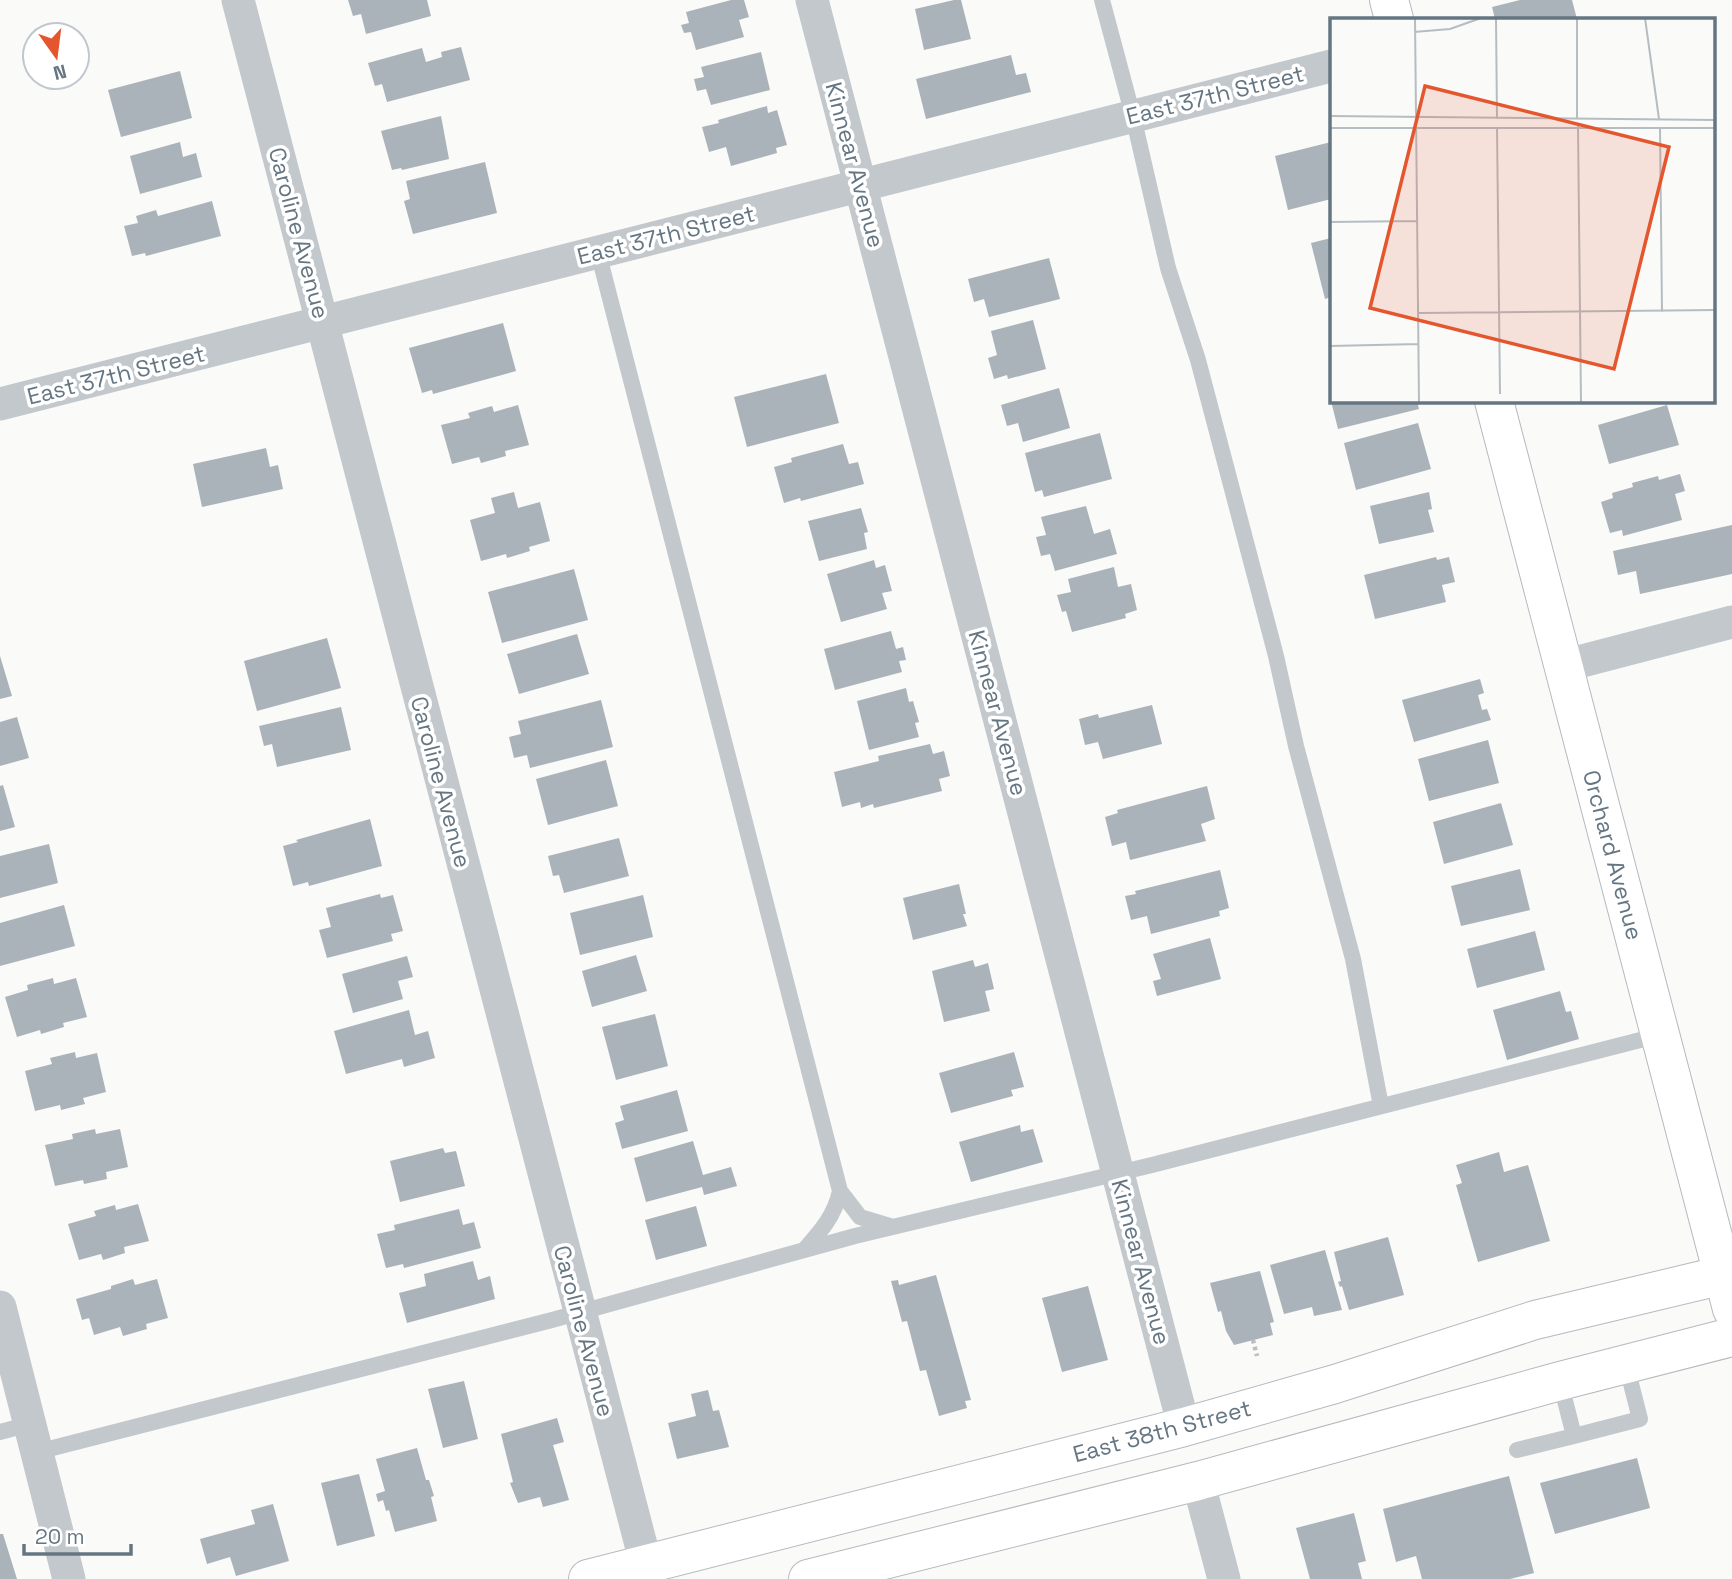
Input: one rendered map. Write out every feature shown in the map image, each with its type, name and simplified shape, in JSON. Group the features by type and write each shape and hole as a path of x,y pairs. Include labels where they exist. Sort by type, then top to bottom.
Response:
{"main road":[{"path":"1388,0 1394,18"},
{"name":"Orchard Avenue","path":"1494,402 1660,1035 1729,1285"},
{"name":"East 38th Street","path":"588,1579 1184,1427 1348,1380 1535,1320 1729,1285"},
{"path":"808,1579 1198,1481 1560,1381 1732,1338"}],"street":[{"name":"Caroline Avenue","path":"238,0 646,1564"},
{"name":"Kinnear Avenue","path":"812,0 1184,1427"},
{"name":"East 37th Street","path":"0,404 1330,66"},
{"path":"1563,666 1732,622"},
{"path":"0,1307 22,1436 69,1579"},
{"path":"1198,1481 1224,1579"}],"lane":[{"path":"1102,0 1133,116 1168,268 1198,360 1353,959 1381,1106"},
{"path":"598,252 840,1191 860,1217 894,1227"},
{"path":"22,1436 579,1312 894,1227 1660,1035"},
{"path":"805,1250 830,1219 840,1191"},
{"path":"1517,1450 1640,1419 1626,1364"},
{"path":"1560,1381 1574,1436"}],"path":[{"path":"1253,1340 1257,1356"}],"building":[{"path":"348,0 427,0 431,16 366,34 361,14 353,16"},
{"path":"731,0 744,0 749,17 739,20 744,37 696,50 691,32 684,33 681,25 689,23 686,12"},
{"path":"961,0 971,39 924,50 915,9"},
{"path":"1520,0 1572,0 1577,18 1495,18 1492,7"},
{"path":"461,47 470,80 387,102 382,84 375,86 368,63 422,48 426,62 442,57 441,52"},
{"path":"761,52 770,90 711,105 706,89 697,91 694,79 704,77 701,67"},
{"path":"1011,55 1016,75 1026,73 1031,92 926,119 916,79"},
{"path":"180,71 192,118 121,137 108,90"},
{"path":"767,106 768,113 777,110 787,145 776,148 777,153 731,166 726,147 709,152 702,127"},
{"path":"441,116 449,159 392,170 381,131"},
{"path":"180,142 183,157 196,153 202,177 140,194 130,156"},
{"path":"1330,142 1330,199 1288,210 1275,156"},
{"path":"485,162 497,213 413,234 404,201 410,199 406,181"},
{"path":"212,201 221,236 146,256 145,253 132,256 124,226 138,223 136,216 156,210 158,216"},
{"path":"1330,238 1330,297 1325,299 1311,243"},
{"path":"1049,258 1060,299 989,317 984,299 974,302 968,279"},
{"path":"1033,320 1046,369 1008,379 1007,375 994,379 988,358 997,355 991,331"},
{"path":"503,323 516,371 433,394 432,390 422,393 409,348"},
{"path":"826,374 839,423 747,447 734,397"},
{"path":"1059,388 1070,428 1023,442 1018,423 1007,426 1001,405"},
{"path":"1331,402 1417,402 1419,409 1338,429"},
{"path":"518,405 529,445 505,451 506,456 481,463 479,457 452,464 441,425 470,418 468,413 492,406 494,412"},
{"path":"1667,405 1679,445 1609,464 1598,425"},
{"path":"1418,423 1431,469 1356,490 1344,443"},
{"path":"1100,433 1112,479 1044,497 1042,490 1035,492 1025,453"},
{"path":"843,444 849,464 858,462 864,484 784,503 774,467 792,462 791,458"},
{"path":"266,448 270,467 278,465 283,489 202,507 193,464"},
{"path":"1680,474 1685,491 1675,494 1682,520 1623,536 1622,530 1610,533 1601,502 1613,498 1612,493 1633,487 1632,483"},
{"path":"514,492 518,508 540,502 550,541 529,547 530,551 507,558 506,554 481,561 470,520 495,513 491,498"},
{"path":"1429,492 1432,509 1428,510 1434,532 1379,544 1370,506"},
{"path":"1086,506 1094,534 1110,529 1117,554 1055,571 1050,554 1041,556 1036,537 1046,535 1041,517"},
{"path":"861,508 868,532 864,533 867,549 819,561 808,521"},
{"path":"1732,525 1732,574 1640,594 1636,571 1618,575 1613,551"},
{"path":"1436,557 1437,560 1449,557 1455,582 1442,585 1446,602 1375,619 1364,575"},
{"path":"874,560 876,568 885,565 892,591 882,593 887,609 841,622 827,574"},
{"path":"1114,567 1118,587 1131,584 1137,610 1125,614 1126,618 1072,632 1066,611 1062,612 1057,595 1071,592 1068,579"},
{"path":"574,569 588,620 502,643 488,592"},
{"path":"891,631 896,649 903,647 906,660 899,661 902,672 835,690 824,649"},
{"path":"577,634 589,674 519,694 507,654"},
{"path":"327,638 341,688 257,711 244,661"},
{"path":"0,656 12,696 0,699"},
{"path":"1480,679 1484,693 1478,695 1482,710 1487,709 1491,720 1414,742 1402,700"},
{"path":"906,688 909,702 913,701 919,722 915,723 919,737 869,750 857,701"},
{"path":"601,700 613,747 530,768 527,755 514,758 509,737 521,734 518,721"},
{"path":"1152,705 1162,744 1103,759 1098,742 1085,745 1079,719 1098,714 1099,718"},
{"path":"341,707 351,750 277,767 272,744 264,746 259,726"},
{"path":"17,717 29,758 0,766 0,722"},
{"path":"1488,740 1499,783 1429,801 1418,759"},
{"path":"930,744 933,754 944,751 950,776 939,779 942,791 874,808 873,804 861,808 860,802 842,807 834,772 879,761 878,756"},
{"path":"606,760 618,806 548,825 536,779"},
{"path":"3,785 15,827 0,831 0,786"},
{"path":"1207,786 1215,819 1201,824 1206,841 1130,860 1126,842 1112,846 1105,817 1118,813 1117,810"},
{"path":"1501,803 1513,845 1444,864 1433,822"},
{"path":"370,819 382,866 309,886 308,882 293,886 283,846"},
{"path":"619,838 629,876 564,893 559,875 553,876 548,856"},
{"path":"49,844 58,883 0,898 0,856"},
{"path":"1520,869 1530,910 1461,926 1451,886"},
{"path":"1220,870 1229,908 1219,911 1220,916 1151,934 1147,916 1131,920 1125,896 1136,894 1135,891"},
{"path":"959,884 967,926 913,940 903,898"},
{"path":"380,894 381,898 393,895 403,931 391,934 393,941 327,958 319,930 331,927 326,908"},
{"path":"643,895 653,937 580,955 570,913"},
{"path":"64,905 75,946 0,966 0,923"},
{"path":"1535,931 1545,970 1477,988 1467,949"},
{"path":"1210,938 1221,979 1157,996 1153,981 1161,979 1153,954"},
{"path":"636,955 647,991 592,1007 582,971"},
{"path":"407,956 413,977 398,981 403,999 353,1013 342,974"},
{"path":"973,960 975,967 988,963 994,989 985,991 990,1011 944,1022 932,971"},
{"path":"53,978 54,984 76,978 87,1017 63,1023 64,1027 41,1034 40,1030 17,1037 5,997 28,990 27,985"},
{"path":"1560,991 1566,1012 1571,1011 1579,1039 1507,1060 1493,1010"},
{"path":"409,1010 415,1035 428,1031 435,1058 404,1067 402,1059 346,1074 334,1031"},
{"path":"655,1014 668,1066 616,1080 602,1027"},
{"path":"75,1052 76,1058 97,1053 106,1092 83,1098 85,1104 61,1110 60,1105 35,1111 25,1071 52,1064 50,1058"},
{"path":"1014,1052 1024,1087 1011,1090 1013,1096 951,1113 939,1073"},
{"path":"677,1090 688,1131 622,1149 615,1123 624,1120 620,1106"},
{"path":"1020,1125 1021,1132 1033,1129 1043,1162 971,1182 959,1142"},
{"path":"95,1129 96,1134 120,1129 128,1167 106,1172 107,1179 84,1184 83,1180 55,1186 45,1145 73,1139 72,1134"},
{"path":"693,1141 703,1175 731,1167 737,1186 704,1195 702,1187 646,1202 634,1158"},
{"path":"443,1148 445,1153 456,1151 465,1186 400,1202 390,1161"},
{"path":"1499,1152 1504,1172 1528,1165 1550,1241 1478,1262 1456,1185 1462,1183 1456,1165"},
{"path":"138,1204 149,1241 124,1247 125,1253 103,1260 101,1254 79,1260 68,1224 96,1216 94,1211 115,1205 116,1210"},
{"path":"696,1206 707,1246 656,1260 645,1220"},
{"path":"459,1209 463,1225 474,1222 481,1248 404,1268 403,1264 386,1268 377,1234 395,1230 394,1225"},
{"path":"1388,1237 1404,1295 1349,1310 1342,1286 1340,1287 1338,1282 1341,1281 1334,1252"},
{"path":"1325,1250 1342,1310 1314,1316 1312,1307 1284,1314 1270,1265"},
{"path":"473,1261 478,1280 490,1276 495,1299 407,1323 399,1293 426,1286 424,1274"},
{"path":"1260,1271 1274,1322 1270,1323 1273,1335 1234,1345 1226,1331 1221,1311 1218,1312 1210,1283"},
{"path":"936,1275 971,1400 965,1401 967,1408 939,1416 926,1370 920,1371 907,1321 902,1322 891,1281 898,1280 899,1285"},
{"path":"133,1279 135,1285 157,1279 168,1318 146,1324 147,1329 123,1336 120,1327 94,1335 89,1318 82,1320 76,1299 111,1289 111,1286"},
{"path":"1088,1286 1108,1360 1062,1372 1042,1298"},
{"path":"464,1381 478,1439 443,1448 428,1389"},
{"path":"708,1390 713,1411 719,1410 729,1447 677,1459 668,1423 696,1416 691,1394"},
{"path":"557,1418 564,1442 553,1445 569,1500 543,1507 540,1497 518,1503 510,1483 513,1482 501,1434"},
{"path":"417,1448 426,1480 429,1480 434,1496 431,1497 437,1521 395,1532 389,1510 386,1511 383,1500 378,1502 376,1494 385,1491 376,1459"},
{"path":"1637,1458 1650,1508 1555,1534 1540,1483"},
{"path":"359,1474 375,1536 337,1546 321,1483"},
{"path":"1509,1476 1534,1573 1510,1579 1422,1579 1416,1556 1396,1562 1383,1509"},
{"path":"273,1504 289,1561 236,1576 230,1557 207,1564 200,1539 255,1524 251,1510"},
{"path":"1354,1513 1366,1561 1358,1563 1362,1579 1310,1579 1296,1528"},
{"path":"0,1534 3,1534 17,1579 0,1579"}]}
